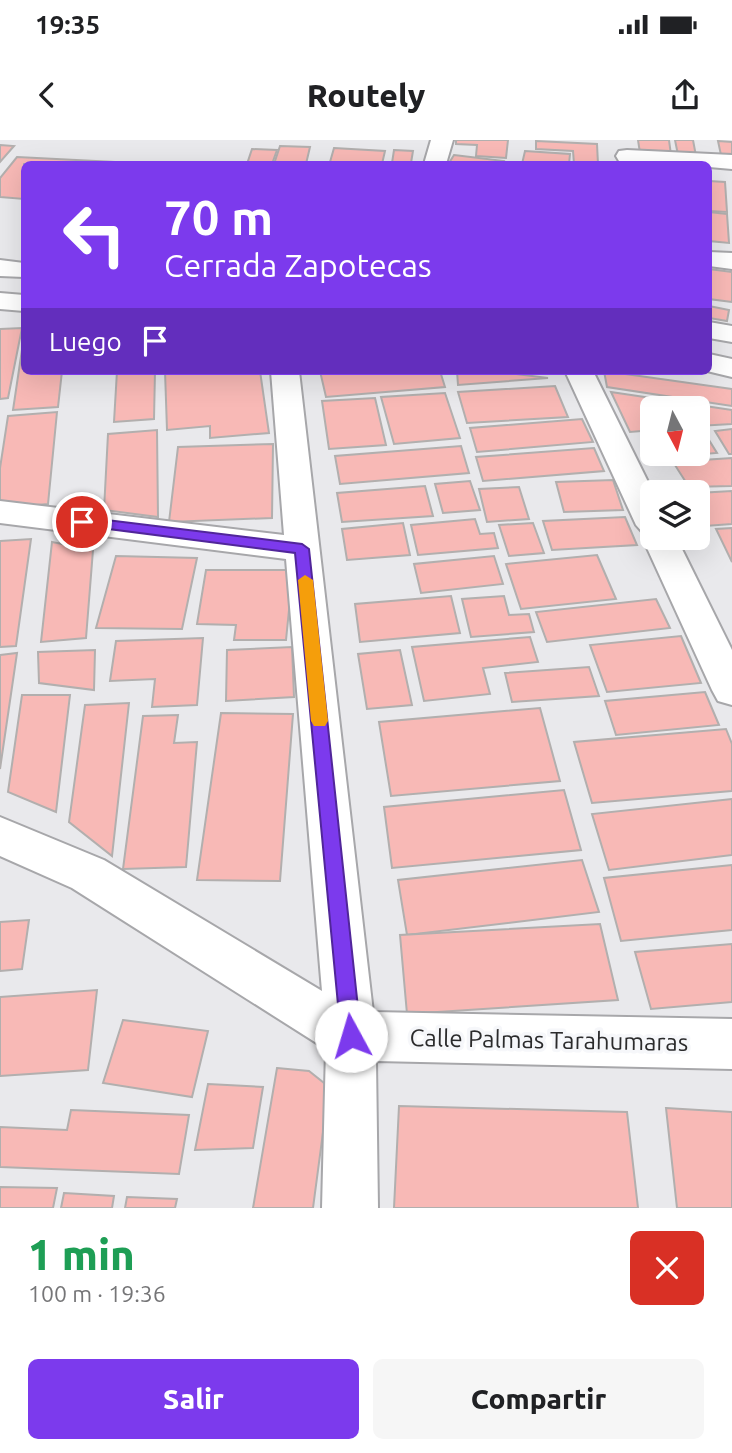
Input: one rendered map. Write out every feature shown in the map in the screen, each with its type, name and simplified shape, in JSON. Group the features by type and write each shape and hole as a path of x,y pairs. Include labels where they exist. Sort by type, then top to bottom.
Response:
{"street":[{"path":"436,161 442,140"},
{"path":"627,154 732,162"},
{"path":"712,259 732,261"},
{"path":"0,268 21,270"},
{"path":"0,302 21,303"},
{"path":"712,331 732,334"},
{"path":"712,364 732,368"},
{"path":"285,375 351,1036 350,1208"},
{"path":"581,375 640,498"},
{"path":"0,512 302,549"},
{"path":"665,550 732,690"},
{"path":"0,836 88,874 351,1036"},
{"name":"Calle Palmas Tarahumaras","path":"351,1036 732,1044"}],"building":[{"path":"456,140 508,140 506,158 476,156 477,145 456,144"},
{"path":"638,140 669,140 671,155 640,153"},
{"path":"675,140 693,140 696,156 678,155"},
{"path":"536,141 597,144 598,161 574,161 573,151 536,149"},
{"path":"718,141 732,142 732,155 721,155"},
{"path":"0,145 14,146 0,162"},
{"path":"280,146 310,147 307,161 275,161"},
{"path":"334,148 385,151 383,161 330,161"},
{"path":"252,149 277,150 273,161 248,161"},
{"path":"394,150 413,151 411,161 392,161"},
{"path":"525,151 570,154 569,161 523,161"},
{"path":"454,155 504,161 450,161"},
{"path":"17,157 96,161 21,161 21,199 0,197 0,178"},
{"path":"712,181 725,182 727,212 712,211"},
{"path":"712,212 727,214 729,243 712,241"},
{"path":"712,269 732,272 732,302 712,299"},
{"path":"712,307 729,310 727,321 712,318"},
{"path":"21,328 8,398 0,399 0,329"},
{"path":"21,356 21,375 62,375 58,407 13,410"},
{"path":"117,375 155,375 154,419 114,422"},
{"path":"165,375 261,375 269,433 210,438 210,426 167,430"},
{"path":"321,375 441,375 445,387 326,397"},
{"path":"457,375 524,375 548,378 458,385"},
{"path":"605,375 632,375 732,389 732,406 710,403 710,396 666,396 607,387"},
{"path":"555,386 568,417 467,423 458,392"},
{"path":"611,392 640,396 640,431 630,432"},
{"path":"445,393 460,438 394,444 381,397"},
{"path":"375,398 386,445 329,449 322,401"},
{"path":"710,407 732,410 732,424 710,425"},
{"path":"57,412 48,504 0,508 0,468 8,416"},
{"path":"582,419 593,442 477,452 470,428"},
{"path":"732,429 732,454 729,454 715,431"},
{"path":"157,430 158,517 104,510 108,434"},
{"path":"710,442 717,453 710,454"},
{"path":"273,444 272,518 169,522 178,447"},
{"path":"461,446 469,473 340,484 335,456"},
{"path":"594,448 604,471 483,481 476,457"},
{"path":"732,458 732,486 710,487 710,480 685,480 676,466 710,466 710,459"},
{"path":"613,480 623,510 564,512 556,482"},
{"path":"470,481 480,510 443,513 435,484"},
{"path":"425,486 433,516 342,522 337,493"},
{"path":"519,487 529,519 487,522 479,489"},
{"path":"732,491 732,524 710,526 710,492"},
{"path":"625,517 637,545 552,550 543,521"},
{"path":"475,519 480,534 494,533 498,548 418,555 411,525"},
{"path":"403,523 410,555 347,560 342,529"},
{"path":"533,523 544,553 509,556 499,525"},
{"path":"732,528 732,562 716,529"},
{"path":"31,539 16,646 0,647 0,541"},
{"path":"52,542 93,550 86,638 41,642"},
{"path":"597,555 616,599 521,609 506,564"},
{"path":"116,556 197,558 182,629 96,628"},
{"path":"494,556 503,584 421,593 414,564"},
{"path":"206,570 293,570 286,640 234,640 236,625 197,624"},
{"path":"451,596 460,633 360,642 355,604"},
{"path":"504,596 509,615 529,614 534,632 471,637 462,599"},
{"path":"656,599 670,628 547,642 536,612"},
{"path":"681,636 701,683 607,692 590,645"},
{"path":"530,637 538,662 483,668 490,694 424,701 412,647"},
{"path":"203,638 197,705 152,707 155,679 110,681 116,641"},
{"path":"292,647 294,697 226,701 227,650"},
{"path":"95,650 94,690 39,683 38,652"},
{"path":"400,650 412,705 367,709 358,654"},
{"path":"17,653 0,769 0,655"},
{"path":"589,667 599,696 512,702 505,673"},
{"path":"705,692 719,725 616,735 605,701"},
{"path":"22,695 70,695 56,812 8,792"},
{"path":"129,703 112,856 69,822 85,705"},
{"path":"540,708 560,781 391,796 379,722"},
{"path":"221,713 293,714 280,881 197,880"},
{"path":"178,715 174,743 197,742 186,867 123,869 143,716"},
{"path":"726,729 732,744 732,791 592,803 574,742"},
{"path":"564,790 581,850 392,868 384,807"},
{"path":"732,799 732,855 609,870 592,814"},
{"path":"582,860 599,912 407,935 398,880"},
{"path":"732,865 732,930 621,941 604,878"},
{"path":"29,920 22,969 0,971 0,922"},
{"path":"600,924 618,1000 407,1014 400,935"},
{"path":"732,944 732,1002 651,1009 635,952"},
{"path":"97,990 88,1070 0,1076 0,997"},
{"path":"123,1020 208,1031 192,1097 103,1083"},
{"path":"277,1068 309,1071 329,1087 313,1208 253,1208"},
{"path":"208,1084 263,1087 253,1148 195,1150"},
{"path":"399,1106 627,1112 638,1208 394,1208"},
{"path":"666,1108 732,1112 732,1208 677,1208"},
{"path":"71,1110 189,1115 179,1174 0,1167 0,1127 67,1130"},
{"path":"0,1187 57,1188 53,1208 0,1208"},
{"path":"64,1193 114,1196 112,1208 61,1208"},
{"path":"127,1197 177,1199 175,1208 125,1208"}],"slow traffic":[{"path":"305,580 319,721"}],"route":[{"path":"82,522 302,549 351,1036"}]}
